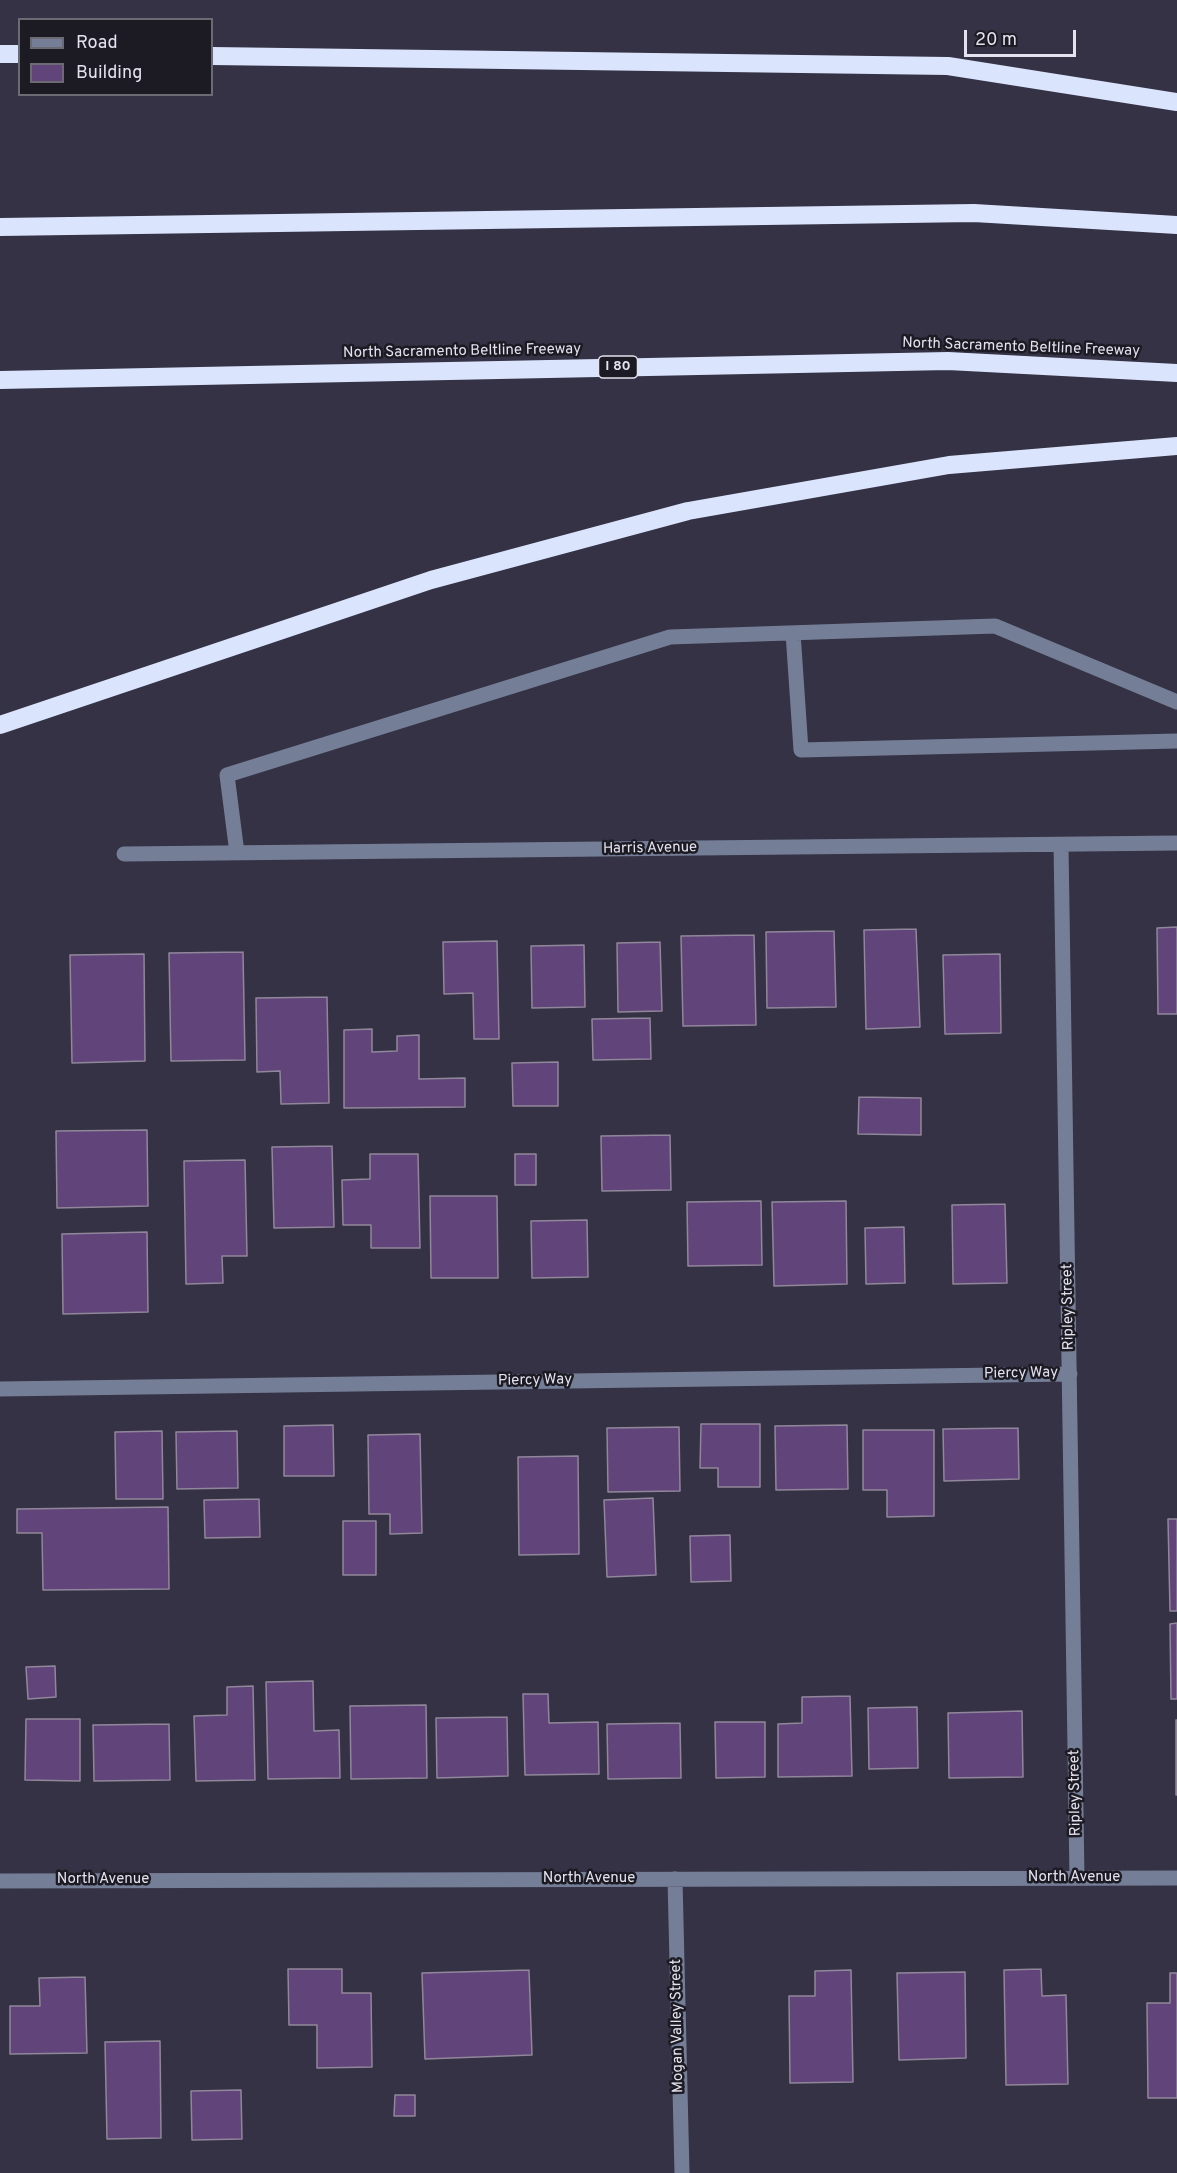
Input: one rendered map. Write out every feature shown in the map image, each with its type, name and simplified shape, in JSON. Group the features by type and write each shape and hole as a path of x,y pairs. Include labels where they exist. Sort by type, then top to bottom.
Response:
{"highway":[{"path":"0,54 18,54"},
{"path":"213,56 948,66 1177,102"},
{"path":"0,227 974,213 1177,225"},
{"name":"North Sacramento Beltline Freeway","path":"0,380 948,361 1177,373"},
{"path":"0,725 431,580 687,511 949,465 1177,446"}],"street":[{"path":"237,853 227,775 670,638 995,626 1177,702"},
{"path":"793,633 801,750 1177,741"},
{"name":"Harris Avenue","path":"124,854 1177,843"},
{"name":"Ripley Street","path":"1062,845 1077,1878"},
{"name":"Piercy Way","path":"0,1389 1070,1374"},
{"name":"North Avenue","path":"0,1881 1177,1878"},
{"name":"Mogan Valley Street","path":"675,1879 682,2173"}],"building":[{"path":"1177,927 1177,1014 1158,1014 1157,928"},
{"path":"916,929 920,1027 866,1029 864,930"},
{"path":"834,931 836,1007 767,1008 766,932"},
{"path":"754,935 756,1025 683,1026 681,936"},
{"path":"497,941 499,1039 474,1039 473,993 444,994 443,942"},
{"path":"660,942 662,1011 618,1012 617,943"},
{"path":"584,945 585,1007 532,1008 531,946"},
{"path":"243,952 245,1060 171,1061 169,953"},
{"path":"144,954 145,1061 72,1063 70,955"},
{"path":"1000,954 1001,1033 945,1034 943,955"},
{"path":"327,997 329,1103 281,1104 280,1071 257,1072 256,998"},
{"path":"650,1018 651,1059 593,1060 592,1019"},
{"path":"372,1029 372,1052 397,1051 397,1036 419,1035 419,1079 465,1078 465,1107 344,1108 344,1030"},
{"path":"558,1062 558,1106 513,1106 512,1063"},
{"path":"859,1097 921,1098 921,1135 858,1134"},
{"path":"147,1130 148,1206 57,1208 56,1131"},
{"path":"670,1135 671,1190 602,1191 601,1136"},
{"path":"332,1146 334,1227 274,1228 272,1147"},
{"path":"370,1154 418,1154 420,1248 371,1248 371,1225 343,1225 342,1180 370,1179"},
{"path":"515,1154 536,1154 536,1185 515,1185"},
{"path":"245,1160 247,1256 222,1256 223,1283 186,1284 184,1161"},
{"path":"430,1196 497,1196 498,1278 431,1278"},
{"path":"761,1201 762,1265 688,1266 687,1202"},
{"path":"846,1201 847,1284 774,1286 772,1202"},
{"path":"1005,1204 1007,1283 953,1284 952,1205"},
{"path":"587,1220 588,1277 532,1278 531,1221"},
{"path":"904,1227 905,1283 866,1284 865,1228"},
{"path":"147,1232 148,1312 63,1314 62,1234"},
{"path":"701,1424 760,1424 760,1487 718,1487 718,1468 700,1468"},
{"path":"333,1425 334,1476 284,1476 284,1426"},
{"path":"847,1425 848,1489 776,1490 775,1426"},
{"path":"679,1427 680,1491 608,1492 607,1428"},
{"path":"1018,1428 1019,1479 944,1481 943,1429"},
{"path":"863,1430 934,1430 934,1516 887,1517 887,1490 863,1490"},
{"path":"162,1431 163,1499 116,1499 115,1432"},
{"path":"237,1431 238,1488 177,1489 176,1432"},
{"path":"420,1434 422,1533 390,1534 390,1514 369,1514 368,1435"},
{"path":"578,1456 579,1554 519,1555 518,1457"},
{"path":"653,1498 656,1575 607,1577 604,1500"},
{"path":"259,1499 260,1537 205,1538 204,1500"},
{"path":"168,1507 169,1589 43,1590 42,1533 17,1533 17,1509"},
{"path":"1168,1519 1177,1519 1177,1611 1170,1611"},
{"path":"343,1521 376,1521 376,1575 343,1575"},
{"path":"730,1535 731,1581 691,1582 690,1536"},
{"path":"1177,1623 1177,1699 1171,1699 1170,1624"},
{"path":"55,1666 56,1697 28,1699 26,1667"},
{"path":"313,1681 314,1731 339,1730 340,1778 268,1779 266,1682"},
{"path":"253,1686 255,1780 196,1781 194,1716 227,1715 227,1687"},
{"path":"523,1694 548,1694 549,1723 598,1722 599,1774 525,1775"},
{"path":"850,1696 852,1776 778,1777 778,1724 802,1723 802,1697"},
{"path":"426,1705 427,1778 351,1779 350,1706"},
{"path":"917,1707 918,1768 869,1769 868,1708"},
{"path":"1022,1711 1023,1777 949,1778 948,1713"},
{"path":"507,1717 508,1776 437,1778 436,1718"},
{"path":"26,1719 80,1719 80,1781 25,1780"},
{"path":"1177,1720 1177,1795 1176,1795"},
{"path":"715,1722 765,1722 765,1777 716,1778"},
{"path":"680,1723 681,1778 608,1779 607,1724"},
{"path":"169,1724 170,1780 94,1781 93,1725"},
{"path":"288,1969 342,1969 342,1993 371,1993 372,2067 317,2068 317,2025 289,2025"},
{"path":"1041,1969 1042,1996 1066,1995 1068,2084 1006,2085 1004,1970"},
{"path":"529,1970 532,2055 425,2059 422,1973"},
{"path":"851,1970 853,2082 790,2083 789,1996 815,1996 815,1971"},
{"path":"965,1972 966,2058 899,2060 897,1973"},
{"path":"1170,1973 1177,1973 1177,2098 1148,2098 1147,2003 1170,2003"},
{"path":"85,1977 87,2053 10,2054 10,2006 40,2006 39,1978"},
{"path":"160,2041 161,2138 107,2139 105,2042"},
{"path":"241,2090 242,2139 192,2140 191,2091"},
{"path":"395,2095 415,2095 415,2116 394,2116"}]}
